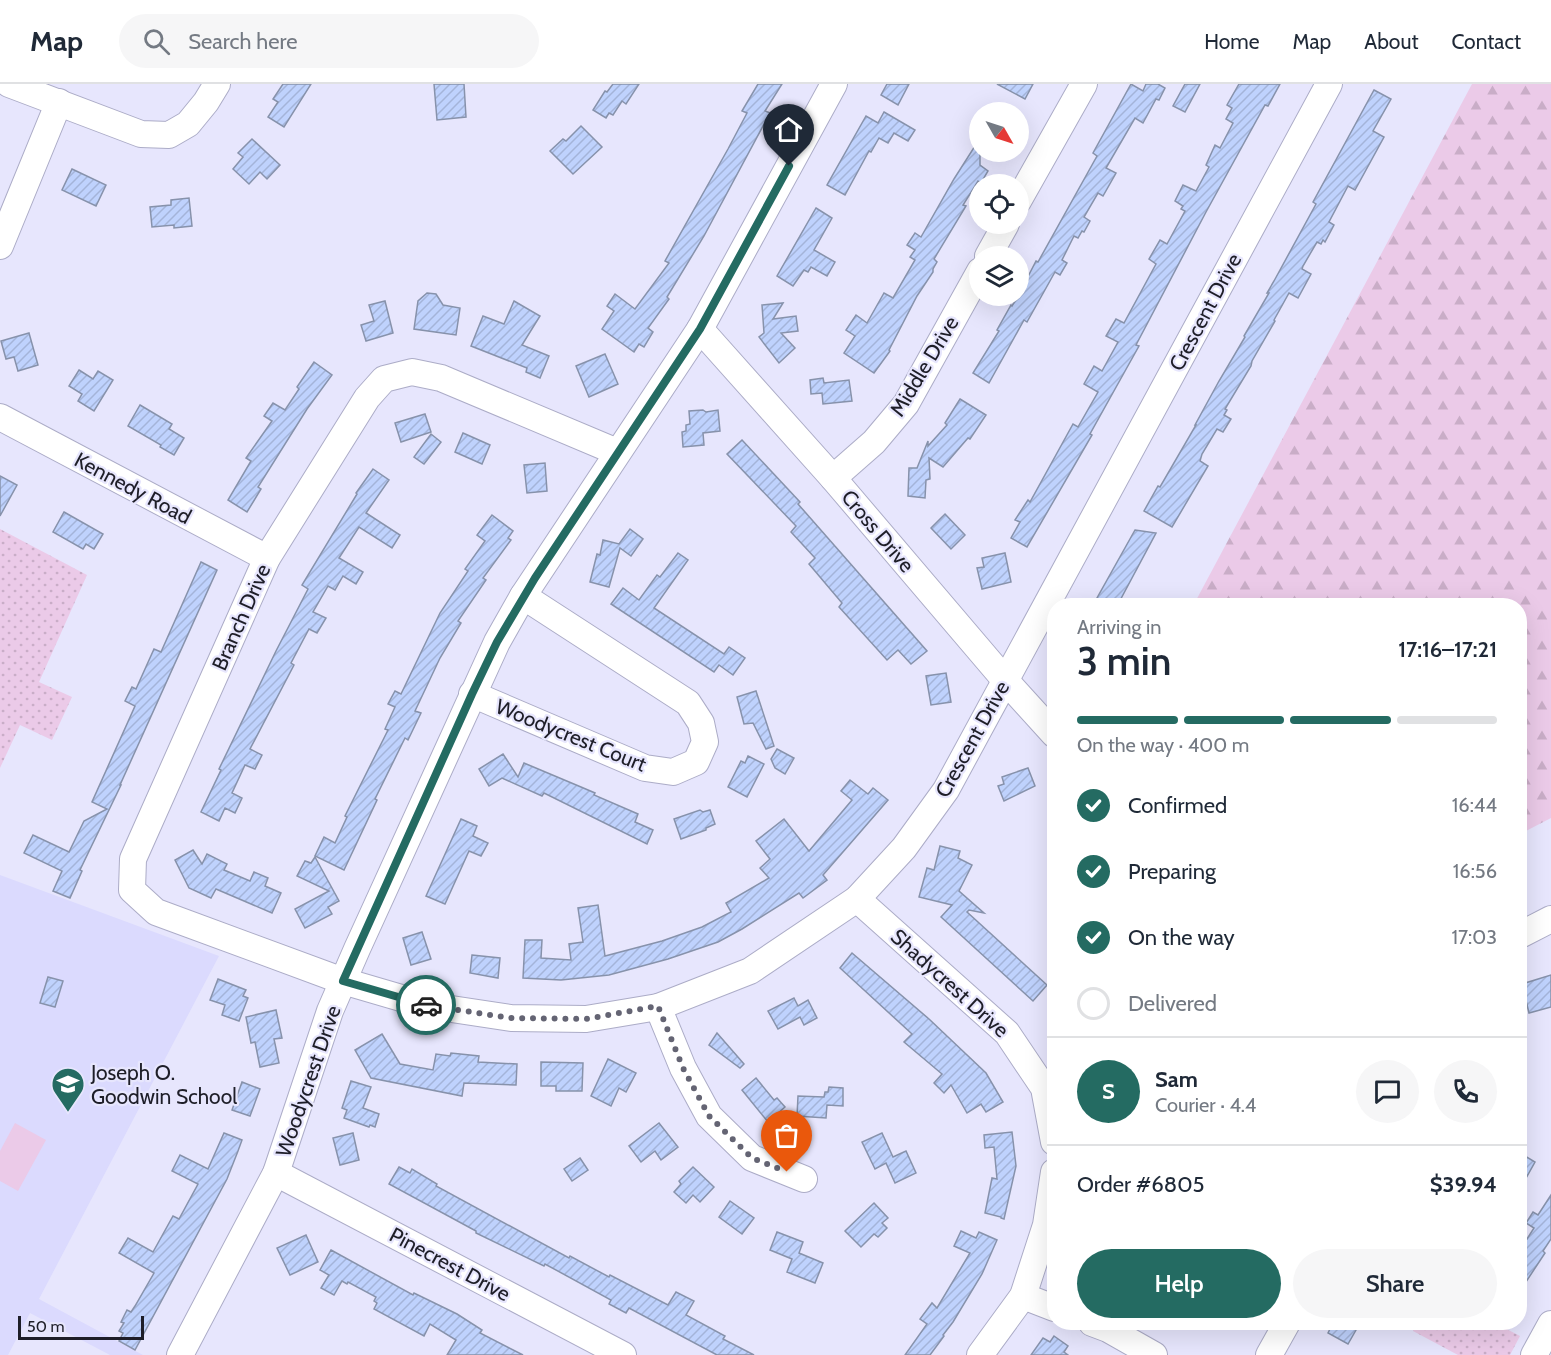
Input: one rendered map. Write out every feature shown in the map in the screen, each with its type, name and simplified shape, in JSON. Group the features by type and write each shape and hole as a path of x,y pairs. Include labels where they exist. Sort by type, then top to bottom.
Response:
{"street":[{"path":"9,84 141,134 169,135 188,124 217,84"},
{"name":"Woodycrest Drive","path":"180,1355 276,1173 330,1011 497,642 523,596 700,329 834,84"},
{"path":"1029,182 1084,84"},
{"name":"Crescent Drive","path":"1050,598 1329,84"},
{"path":"0,246 59,102"},
{"name":"Middle Drive","path":"833,478 874,442 906,404 969,291"},
{"name":"Cross Drive","path":"700,329 833,478 1047,726"},
{"name":"Branch Drive","path":"343,981 156,912 132,890 133,859 267,558 367,398 384,379 412,372 441,378 617,452"},
{"name":"Kennedy Road","path":"0,417 267,558"},
{"name":"Woodycrest Court","path":"472,694 645,768 673,772 696,762 705,742 701,723 688,703 523,596"},
{"name":"Crescent Drive","path":"343,981 425,1005 510,1018 586,1019 658,1006 750,971 857,899 904,848 946,790 1047,603"},
{"name":"Shadycrest Drive","path":"857,899 1007,1033 1044,1088 1047,1104"},
{"path":"1527,932 1551,920"},
{"path":"658,1006 683,1068 709,1116 752,1158 804,1179"},
{"name":"Pinecrest Drive","path":"276,1173 623,1355"},
{"path":"980,1355 1023,1296 1047,1218"},
{"path":"1023,1296 1047,1305"},
{"path":"1534,1355 1551,1324"},
{"path":"1110,1330 1154,1355"},
{"path":"1269,1355 1283,1330"}],"shaded area":[{"name":"Joseph O. Goodwin School","path":"0,875 219,956 39,1299 143,1355 110,1355 30,1313 8,1355 0,1355"}],"green space":[{"path":"1472,84 1551,84 1551,818 1527,830 1527,598 1197,598"},
{"path":"0,529 87,575 39,682 72,697 52,740 20,725 0,768"},
{"path":"15,1123 46,1140 18,1191 0,1181 0,1151"},
{"path":"1508,1330 1520,1336 1510,1355 1458,1355 1413,1331"}],"building":[{"path":"283,84 311,84 284,127 268,117 278,102 273,99"},
{"path":"434,84 464,84 466,117 437,120"},
{"path":"613,84 639,84 626,104 622,101 613,115 609,113 606,118 593,110 605,91 607,92"},
{"path":"758,84 782,84 765,111 770,113 704,236 667,297 669,299 648,328 653,332 644,347 639,344 634,352 602,329 614,311 607,306 615,294 635,309 669,263 665,261 747,113 742,111"},
{"path":"887,84 909,84 898,105 881,95"},
{"path":"997,84 1033,84 1025,99"},
{"path":"1131,84 1143,91 1146,84 1158,84 1165,88 1143,123 1135,118 1106,168 1116,173 1103,196 1098,193 1084,217 1090,221 1078,238 1074,236 1062,260 1067,263 1060,275 1055,272 1027,322 1024,320 989,383 973,373 999,331 997,330 1010,306 1029,306 1029,275 1097,156 1093,153"},
{"path":"1185,84 1200,84 1185,112 1173,106"},
{"path":"1239,84 1280,84 1268,106 1265,105 1206,212 1136,345 1139,346 1090,434 1092,435 1027,547 1011,538 1020,522 1015,520 1028,500 1030,502 1073,424 1078,427 1098,392 1084,384 1094,366 1102,371 1118,342 1106,336 1116,319 1124,323 1156,264 1149,259 1160,240 1167,244 1185,211 1181,209 1183,206 1175,201 1183,185 1196,191 1209,167 1206,165 1215,145 1220,148 1233,123 1226,119 1232,108 1227,105"},
{"path":"1374,90 1391,99 1373,131 1384,137 1355,190 1348,186 1329,222 1334,225 1325,242 1323,240 1321,244 1317,242 1303,266 1302,269 1311,274 1298,298 1289,293 1251,366 1225,409 1227,410 1224,415 1231,419 1223,432 1217,429 1202,454 1200,461 1208,466 1172,527 1144,511 1245,337 1316,204 1313,202"},
{"path":"884,112 915,130 908,141 894,133 888,143 879,138 871,152 869,151 845,195 827,185 866,116 878,123"},
{"path":"581,126 602,147 573,174 550,151 563,139 566,141"},
{"path":"252,139 280,165 267,179 260,172 249,184 233,169 243,157 238,153"},
{"path":"969,155 969,162 980,162 980,165 988,171 986,174 969,174 969,195 963,205 966,206 934,259 937,262 933,272 917,296 890,351 874,373 844,353 855,336 846,330 856,315 867,323 884,293 893,298 915,260 910,257 915,250 907,245 915,233 921,237"},
{"path":"72,169 106,185 96,206 62,190"},
{"path":"189,198 192,226 152,227 150,207 171,205 171,200"},
{"path":"816,208 832,218 814,250 835,262 827,276 811,267 808,272 804,270 793,286 777,276"},
{"path":"427,293 436,294 443,305 460,308 456,335 414,329 418,301"},
{"path":"385,301 393,333 366,341 361,325 374,321 369,305"},
{"path":"514,301 540,316 522,345 549,356 540,378 526,372 527,368 471,346 483,316 504,324"},
{"path":"783,303 773,319 796,316 798,331 781,333 795,348 779,363 759,337 764,333 762,305"},
{"path":"29,333 38,365 18,371 14,357 6,359 1,341"},
{"path":"605,354 618,384 589,397 576,366"},
{"path":"314,362 332,375 307,409 258,487 261,489 247,512 228,500 251,461 246,458 272,421 264,416 273,403 285,410"},
{"path":"79,370 93,379 98,371 113,380 94,411 78,401 82,394 69,386"},
{"path":"823,378 824,383 849,380 852,401 823,404 822,393 811,394 810,380"},
{"path":"960,399 986,415 970,439 968,438 943,467 929,458 930,479 926,480 925,498 908,496 909,468 917,468 928,441 928,446 947,425 945,423"},
{"path":"140,405 172,424 169,429 184,438 174,455 128,426"},
{"path":"703,410 706,412 718,410 720,431 703,433 704,445 683,447 682,432 686,431 686,425 690,424 689,411"},
{"path":"425,414 431,432 401,442 395,423"},
{"path":"463,433 490,445 482,464 455,452"},
{"path":"431,434 441,442 424,464 414,457"},
{"path":"742,440 800,502 798,504 927,651 911,664 898,650 887,660 839,607 842,603 809,564 815,558 791,532 796,526 727,454"},
{"path":"545,463 547,491 527,493 524,465"},
{"path":"373,469 389,480 366,513 400,535 392,548 359,527 339,558 363,572 356,584 343,576 335,590 328,586 313,612 326,618 317,633 309,629 291,663 294,665 250,749 262,755 255,769 245,765 232,793 242,798 235,813 225,808 219,821 201,812 221,770 219,769 308,589 302,585 356,493"},
{"path":"0,476 17,485 0,516"},
{"path":"64,512 103,534 94,549 86,544 83,549 53,532"},
{"path":"945,514 965,535 951,549 931,528"},
{"path":"492,515 513,531 508,538 511,540 483,578 486,580 458,621 461,623 440,658 415,711 421,713 408,740 405,738 375,799 377,800 344,870 315,856 324,837 335,843 347,817 345,816 388,730 385,729 395,707 388,704 395,691 401,694 440,613 468,571 465,569 485,541 477,535"},
{"path":"630,529 643,539 631,556 620,548 609,587 590,582 603,540 619,544"},
{"path":"1135,530 1156,533 1121,598 1097,598"},
{"path":"678,553 688,560 654,608 724,654 729,647 745,658 733,675 719,665 714,672 611,604 623,588 639,600 657,575 660,577"},
{"path":"1005,553 1011,582 982,589 977,568 984,567 982,558"},
{"path":"201,562 217,570 121,785 80,870 82,871 70,898 53,891 62,871 24,853 33,835 69,852 84,821 107,809 92,802 135,706 125,701 132,687 136,689 154,649 161,652"},
{"path":"946,673 951,702 931,705 926,676"},
{"path":"756,691 774,746 766,749 753,723 744,724 737,697"},
{"path":"777,749 794,758 785,774 775,768 771,759"},
{"path":"503,754 518,777 524,763 638,814 635,822 653,830 647,844 544,793 542,796 502,778 489,786 479,769"},
{"path":"748,756 764,764 747,797 728,787 741,761 745,763"},
{"path":"1028,768 1035,786 1004,801 998,786 1004,784 1002,777"},
{"path":"850,780 868,794 873,788 888,800 823,875 827,880 803,898 799,893 718,942 668,959 609,975 561,980 523,978 525,940 542,940 541,958 571,960 569,944 583,942 578,908 598,905 605,956 662,941 702,927 731,912 726,903 769,878 760,868 770,859 756,841 784,819 809,851 852,800 841,791"},
{"path":"700,810 703,812 710,810 715,824 706,830 681,839 674,819"},
{"path":"461,819 477,826 473,836 488,843 481,856 469,851 445,904 426,896"},
{"path":"940,846 960,851 958,858 972,865 959,891 984,913 969,910 967,912 1047,985 1033,1001 941,917 952,905 919,897 927,868 934,870"},
{"path":"193,850 202,864 207,854 227,864 224,870 250,881 254,872 268,878 265,886 281,893 272,913 216,889 211,898 189,888 175,860"},
{"path":"315,857 339,901 328,907 332,914 305,928 295,909 329,891 297,876 305,861 311,863"},
{"path":"422,932 431,959 411,965 403,938"},
{"path":"852,953 929,1019 986,1073 1003,1102 986,1112 981,1104 967,1113 951,1085 944,1093 934,1083 942,1074 904,1042 912,1034 840,968"},
{"path":"472,955 500,958 498,978 470,973"},
{"path":"1551,975 1551,1007 1529,1013 1527,982"},
{"path":"48,977 63,981 55,1007 40,1003"},
{"path":"218,979 246,990 243,996 248,998 239,1021 222,1015 225,1005 210,1000"},
{"path":"794,998 798,1006 808,1000 817,1018 804,1025 800,1017 778,1029 768,1011"},
{"path":"276,1010 282,1038 274,1039 279,1063 260,1067 255,1042 251,1043 246,1017"},
{"path":"717,1033 744,1064 740,1068 709,1045"},
{"path":"382,1034 400,1064 433,1070 436,1054 479,1056 478,1062 517,1064 516,1085 464,1083 462,1096 371,1078 355,1050"},
{"path":"608,1059 636,1073 626,1092 619,1088 611,1106 591,1096"},
{"path":"541,1062 583,1063 582,1091 556,1091 556,1086 541,1086"},
{"path":"756,1078 774,1100 777,1098 785,1107 768,1122 742,1090"},
{"path":"351,1081 371,1087 363,1108 379,1114 375,1127 344,1118 347,1110 342,1108"},
{"path":"242,1082 260,1089 250,1116 232,1110"},
{"path":"829,1087 843,1088 843,1106 827,1105 826,1118 797,1116 798,1096 824,1097"},
{"path":"659,1123 678,1147 661,1160 655,1151 641,1162 629,1146"},
{"path":"1012,1132 1016,1166 1004,1219 985,1213 992,1178 997,1179 994,1147 985,1148 984,1135"},
{"path":"224,1133 242,1140 227,1179 135,1350 119,1341 123,1333 119,1331 124,1323 121,1322 127,1310 131,1312 154,1273 119,1253 128,1238 153,1252 173,1216 179,1219 198,1184 172,1171 180,1155 208,1169"},
{"path":"353,1133 359,1160 340,1165 333,1138"},
{"path":"882,1133 893,1157 906,1151 916,1173 895,1183 886,1163 875,1169 862,1142"},
{"path":"1527,1157 1535,1162 1527,1176"},
{"path":"580,1158 588,1170 572,1181 564,1169"},
{"path":"399,1167 410,1173 412,1169 437,1184 436,1186 569,1258 570,1256 668,1305 676,1292 694,1301 686,1315 725,1336 723,1339 754,1355 717,1355 629,1308 626,1313 609,1304 611,1300 545,1264 544,1266 476,1233 389,1184"},
{"path":"693,1167 714,1187 700,1202 693,1195 686,1203 674,1192 681,1184 679,1181"},
{"path":"1551,1195 1551,1239 1543,1251 1545,1253 1527,1280 1527,1239 1534,1228 1527,1221 1533,1212 1538,1215"},
{"path":"730,1201 754,1218 742,1234 719,1217"},
{"path":"874,1203 888,1218 882,1223 887,1228 878,1237 874,1234 861,1247 845,1231"},
{"path":"961,1231 976,1238 979,1232 997,1240 982,1274 930,1355 905,1355 927,1324 920,1319 932,1303 937,1308 970,1253 954,1246"},
{"path":"777,1232 803,1242 799,1253 823,1263 815,1283 787,1272 792,1259 770,1250"},
{"path":"306,1235 318,1262 290,1275 277,1248"},
{"path":"331,1250 413,1295 414,1293 457,1314 482,1330 480,1333 523,1355 447,1355 456,1340 430,1324 424,1336 374,1309 377,1303 374,1301 376,1297 348,1282 347,1284 342,1281 334,1295 321,1288 329,1275 320,1270"},
{"path":"1330,1330 1356,1330 1348,1344 1328,1333"},
{"path":"1054,1336 1068,1346 1064,1352 1068,1355 1031,1355 1043,1338 1050,1342"}],"way so far":[{"path":"426,1005 510,1018 586,1019 658,1006 683,1068 709,1116 752,1158 787,1172"}],"place":[{"name":"Joseph O. Goodwin School","path":"68,1113"}],"route":[{"path":"426,1005 343,981 497,642 523,596 700,329 789,166"}]}
